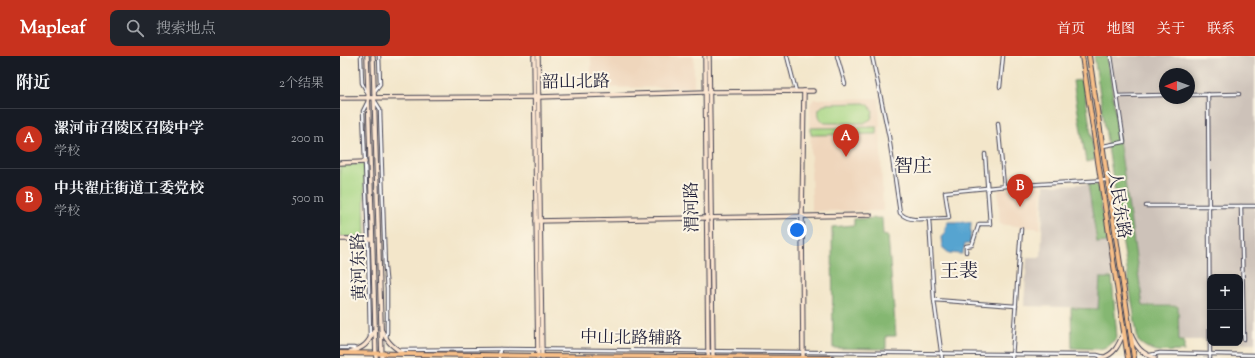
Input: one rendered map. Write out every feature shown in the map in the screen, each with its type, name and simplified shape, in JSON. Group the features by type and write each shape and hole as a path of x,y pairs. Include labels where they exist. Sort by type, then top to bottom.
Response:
{"main road":[{"name":"人民东路","path":"1082,56 1128,358"},
{"name":"人民东路","path":"1089,56 1134,358"},
{"path":"340,353 376,356 406,354 499,357 711,355 832,358"}],"street":[{"path":"361,56 362,83 368,92"},
{"name":"黄河东路","path":"367,56 370,239 376,356"},
{"name":"黄河东路","path":"373,56 382,356"},
{"path":"374,92 380,84 379,56"},
{"path":"534,56 540,357"},
{"path":"536,97 538,56"},
{"name":"渭河路","path":"705,56 707,92 711,355"},
{"name":"渭河路","path":"707,92 709,56"},
{"path":"787,56 796,92"},
{"path":"837,56 845,84"},
{"path":"872,56 889,137 900,213 904,218 949,218 946,192 1004,186 1107,180"},
{"path":"1000,87 1003,56"},
{"path":"1102,146 1124,142 1111,56"},
{"name":"韶山北路","path":"340,98 536,97 707,92 813,91"},
{"path":"803,358 802,216 804,92"},
{"path":"1208,94 1210,358"},
{"path":"1195,95 1239,94"},
{"path":"1117,96 1159,95"},
{"path":"368,99 363,111 370,239 370,340"},
{"path":"374,99 380,109 384,268 387,289 386,339"},
{"path":"998,123 1004,186"},
{"path":"966,252 966,246 972,244 979,224 990,224 985,154"},
{"path":"340,163 365,162"},
{"path":"1146,206 1255,206"},
{"path":"1241,206 1244,339"},
{"path":"538,221 870,215"},
{"path":"929,219 934,300 942,358"},
{"path":"1012,356 1021,229"},
{"path":"340,239 370,239"},
{"path":"934,300 1016,306"},
{"path":"348,353 358,350 366,345 375,330"},
{"path":"381,330 388,342 397,350 406,354"},
{"path":"1103,358 1119,346 1124,331"},
{"path":"1130,331 1136,345 1141,351 1155,358"},
{"path":"340,348 354,348 358,350"},
{"path":"499,357 500,349"},
{"name":"中山北路辅路","path":"397,350 500,349 711,355 802,352 1012,356 1097,355 1103,358"},
{"path":"1148,355 1160,353 1255,354"}],"shaded area":[{"path":"591,56 694,56 694,87 591,88"},
{"path":"1108,56 1255,56 1255,343 1243,343 1243,274 1207,274 1207,340 1179,340 1179,305 1143,305"},
{"path":"879,98 883,211 812,211 810,104 814,99"},
{"path":"1088,184 1096,243 1107,243 1112,277 1100,278 1098,308 1024,306 1027,257 1041,257 1044,185"},
{"path":"1042,186 1040,229 1000,224 998,190"}],"green space":[{"path":"1094,56 1107,56 1143,306 1178,306 1179,341 1184,341 1184,351 1165,352 1154,350 1138,341"},
{"path":"1083,80 1095,160 1086,162 1073,81"},
{"path":"864,103 869,105 873,112 871,119 864,123 825,123 819,117 819,109 825,104"},
{"path":"877,127 877,134 811,135 811,128"},
{"path":"340,164 364,164 365,236 340,237"},
{"path":"1088,184 1098,186 1107,242 1097,243"},
{"path":"882,218 883,235 888,236 896,336 886,336 886,349 833,348 832,227 854,225 854,219"},
{"path":"1100,278 1112,278 1117,338 1106,347 1100,349 1072,348 1071,308 1098,309"}],"water":[{"path":"948,222 971,222 970,244 965,244 962,254 949,253 942,247 941,237 945,233 945,228"}],"place":[{"name":"漯河市召陵区召陵中学","path":"846,157"},
{"name":"中共翟庄街道工委党校","path":"1020,207"}],"district":[{"name":"智庄","path":"913,167"},
{"name":"王裴","path":"959,272"}]}
